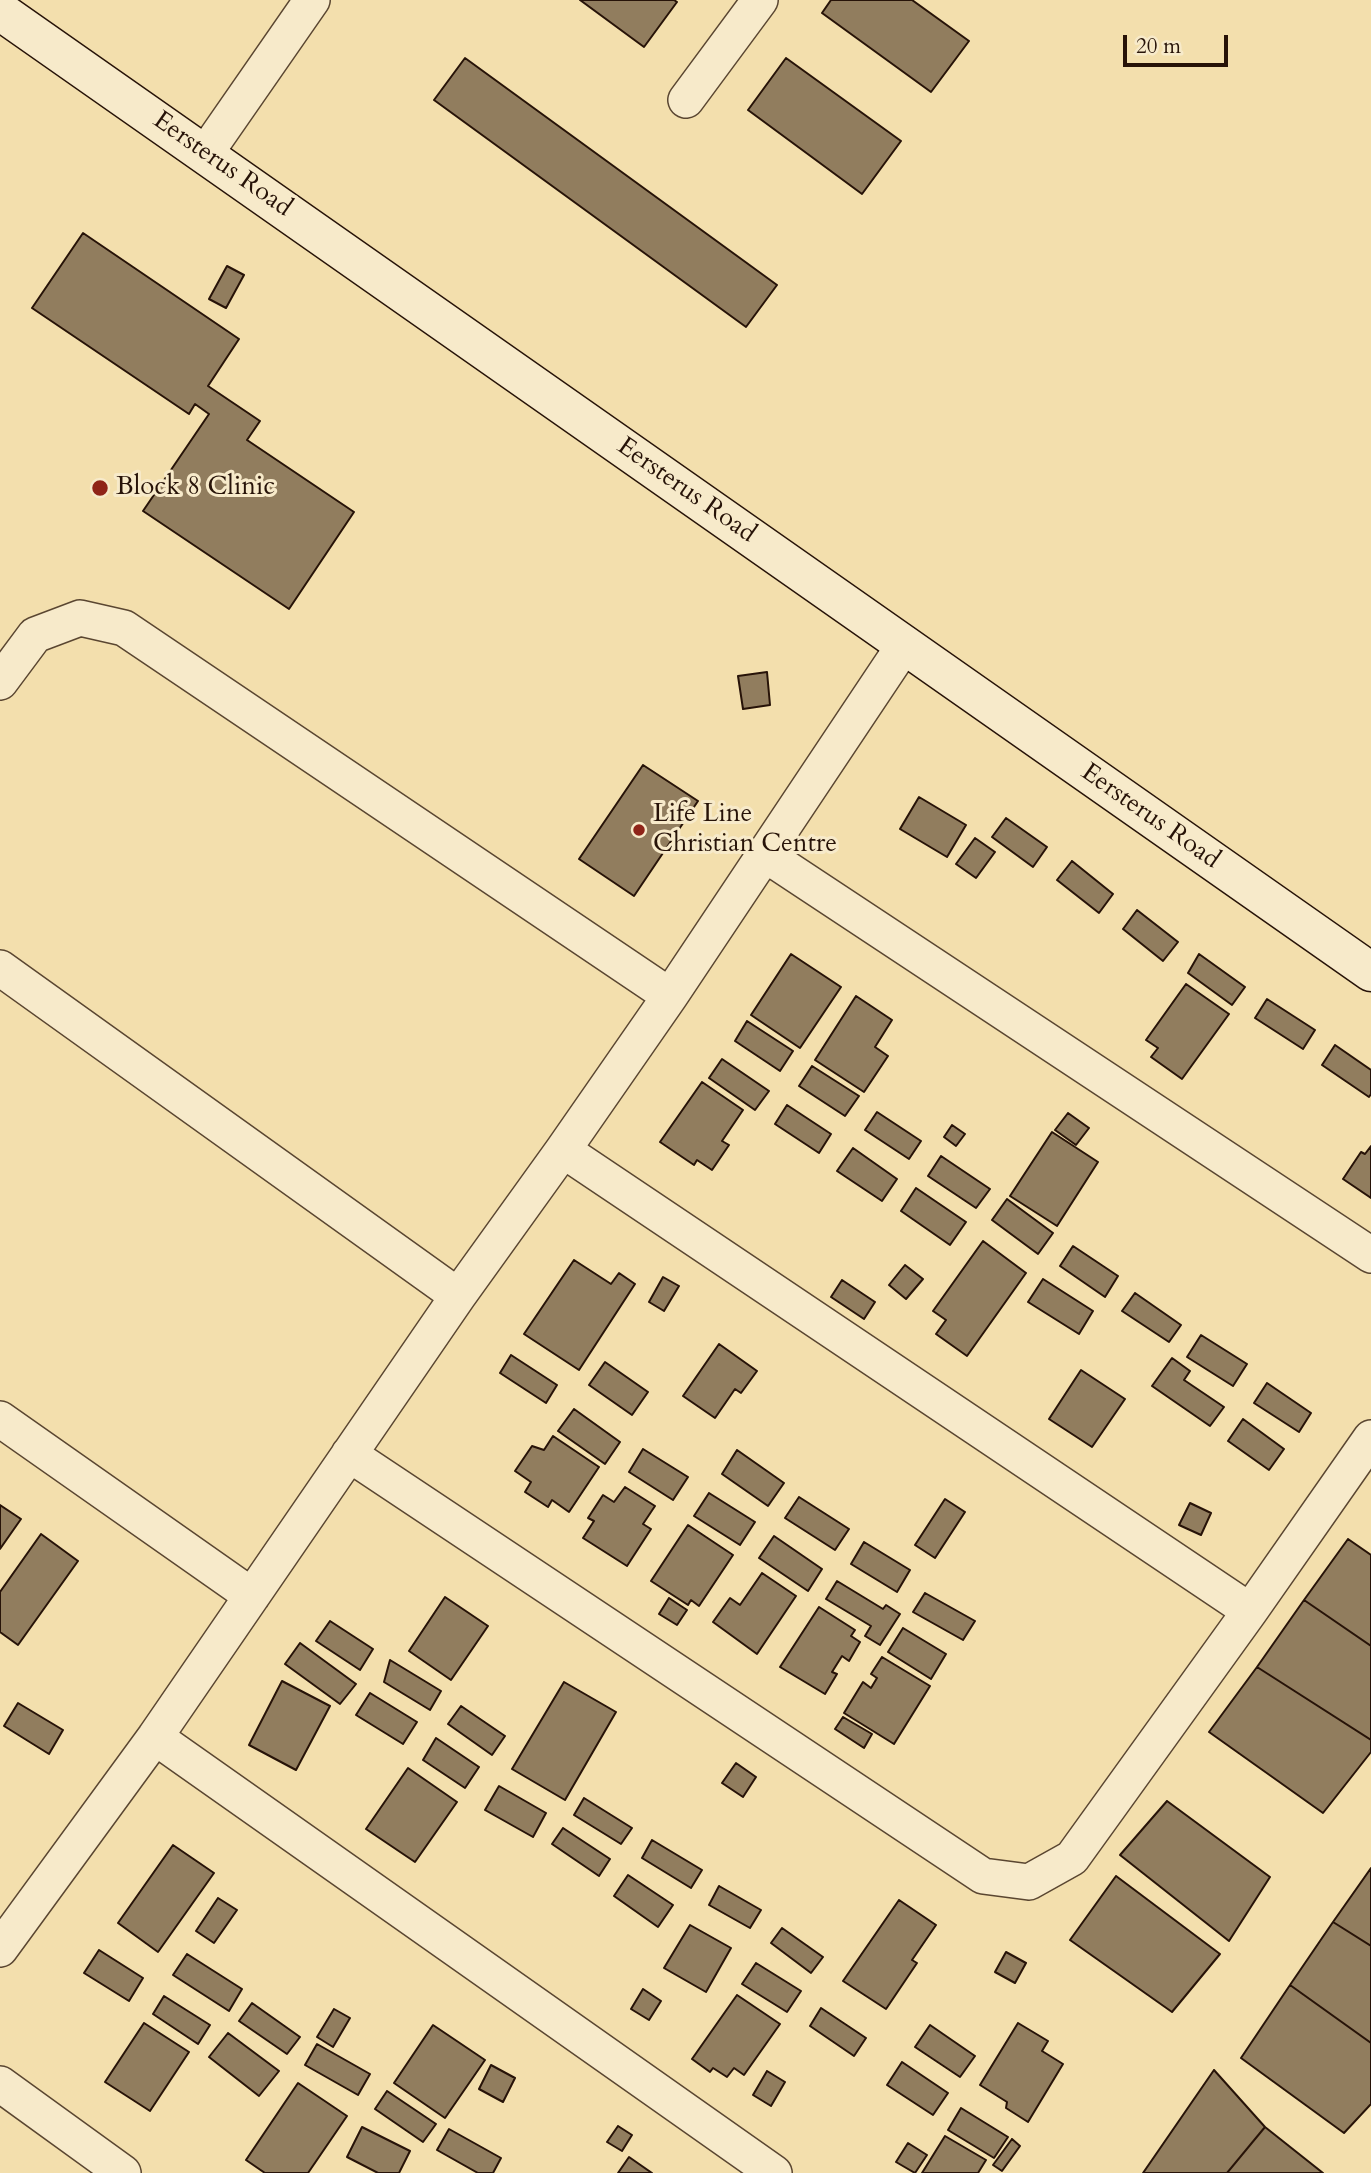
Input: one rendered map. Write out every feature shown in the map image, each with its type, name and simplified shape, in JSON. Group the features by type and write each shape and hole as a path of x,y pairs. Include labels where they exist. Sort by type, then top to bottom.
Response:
{"street":[{"path":"205,154 312,0"},
{"path":"687,100 760,0"},
{"name":"Eersterus Road","path":"0,11 1371,972"},
{"path":"0,682 35,635 80,618 124,628 670,996"},
{"path":"0,1949 11,1909 155,1737 458,1296 670,996 905,645"},
{"path":"766,855 1371,1255"},
{"path":"0,968 458,1296"},
{"path":"563,1150 1250,1611"},
{"path":"0,1419 252,1596"},
{"path":"349,1454 983,1876 1029,1881 1072,1858 1250,1611 1371,1437"},
{"path":"155,1737 774,2173"},
{"path":"0,2084 123,2173"}],"building":[{"path":"580,0 674,0 677,2 644,47"},
{"path":"831,0 912,0 969,41 931,92 822,13"},
{"path":"465,58 777,285 746,327 434,100"},
{"path":"786,58 901,141 862,194 748,110"},
{"path":"83,233 239,339 208,386 260,421 247,440 354,512 289,609 143,511 209,414 195,404 189,414 32,308"},
{"path":"227,266 244,275 226,308 209,299"},
{"path":"767,672 770,705 743,709 738,676"},
{"name":"Life Line Christian Centre","path":"643,765 698,801 634,896 579,859"},
{"path":"919,797 966,825 947,857 900,829"},
{"path":"1006,818 1047,847 1033,867 992,837"},
{"path":"975,838 995,852 976,878 956,864"},
{"path":"1072,861 1113,894 1099,913 1057,880"},
{"path":"1137,910 1178,942 1163,961 1123,929"},
{"path":"791,954 841,987 800,1048 751,1015"},
{"path":"1199,954 1245,987 1232,1005 1188,973"},
{"path":"1186,984 1229,1014 1182,1079 1151,1057 1158,1048 1146,1040"},
{"path":"856,996 892,1020 875,1047 888,1056 864,1092 815,1060"},
{"path":"1267,999 1315,1030 1303,1049 1255,1018"},
{"path":"747,1021 793,1051 780,1071 735,1041"},
{"path":"1335,1045 1371,1070 1369,1097 1322,1065"},
{"path":"722,1059 769,1091 755,1110 709,1078"},
{"path":"812,1066 859,1096 845,1116 799,1086"},
{"path":"702,1082 743,1110 722,1141 729,1145 712,1170 697,1160 694,1165 660,1142"},
{"path":"787,1105 831,1134 819,1153 775,1124"},
{"path":"877,1112 921,1141 909,1159 865,1130"},
{"path":"1068,1113 1089,1128 1076,1145 1055,1130"},
{"path":"952,1125 965,1134 956,1146 944,1137"},
{"path":"1052,1132 1098,1162 1057,1226 1010,1196"},
{"path":"1371,1146 1371,1198 1343,1179 1361,1152 1365,1154"},
{"path":"853,1148 897,1179 882,1201 837,1171"},
{"path":"941,1156 990,1189 976,1208 928,1176"},
{"path":"916,1188 966,1222 950,1245 901,1211"},
{"path":"1007,1199 1053,1233 1038,1254 992,1220"},
{"path":"983,1241 1026,1273 967,1356 936,1334 946,1320 933,1311"},
{"path":"1073,1246 1118,1276 1105,1297 1060,1266"},
{"path":"574,1260 611,1284 619,1273 635,1284 579,1370 524,1334"},
{"path":"905,1265 923,1279 906,1299 889,1285"},
{"path":"663,1277 679,1286 664,1311 649,1302"},
{"path":"1043,1279 1093,1311 1079,1334 1028,1302"},
{"path":"842,1280 875,1302 864,1319 831,1297"},
{"path":"1135,1293 1181,1325 1169,1342 1122,1311"},
{"path":"1201,1335 1247,1364 1233,1386 1187,1357"},
{"path":"719,1344 757,1371 741,1393 735,1389 715,1418 683,1396"},
{"path":"511,1355 557,1385 546,1403 500,1373"},
{"path":"1172,1358 1190,1371 1184,1380 1224,1407 1210,1426 1152,1386"},
{"path":"605,1362 648,1392 632,1415 589,1385"},
{"path":"1081,1370 1125,1399 1092,1447 1049,1419"},
{"path":"1267,1383 1311,1413 1299,1432 1254,1403"},
{"path":"574,1409 620,1442 605,1464 558,1431"},
{"path":"1243,1419 1284,1449 1269,1470 1228,1441"},
{"path":"553,1436 599,1467 569,1512 552,1500 548,1507 525,1492 531,1482 515,1471 532,1446 544,1450"},
{"path":"643,1449 688,1477 673,1500 629,1472"},
{"path":"737,1450 784,1483 768,1506 722,1474"},
{"path":"625,1487 655,1506 643,1524 651,1529 627,1566 583,1538 594,1521 588,1518 603,1495 614,1502"},
{"path":"709,1493 755,1522 740,1545 694,1516"},
{"path":"799,1497 849,1529 835,1550 785,1518"},
{"path":"945,1499 965,1512 935,1558 915,1545"},
{"path":"1190,1503 1211,1513 1201,1535 1179,1525"},
{"path":"0,1505 21,1519 0,1549"},
{"path":"688,1525 733,1555 699,1606 691,1600 688,1605 651,1581"},
{"path":"41,1534 78,1561 18,1645 0,1632 0,1592"},
{"path":"774,1536 822,1569 808,1591 759,1558"},
{"path":"1348,1539 1371,1555 1371,1646 1304,1600"},
{"path":"864,1542 910,1570 897,1592 851,1564"},
{"path":"762,1573 796,1596 757,1654 713,1622 730,1598 740,1605"},
{"path":"837,1581 883,1609 886,1605 900,1614 880,1645 865,1636 871,1626 826,1599"},
{"path":"925,1593 975,1621 963,1640 913,1612"},
{"path":"445,1597 488,1626 451,1680 409,1651"},
{"path":"669,1598 687,1610 677,1625 659,1614"},
{"path":"1304,1600 1371,1646 1371,1740 1257,1667"},
{"path":"819,1607 855,1630 851,1636 860,1642 849,1661 842,1656 832,1672 837,1674 825,1694 780,1667"},
{"path":"330,1621 373,1649 360,1670 316,1641"},
{"path":"903,1628 946,1654 931,1679 888,1652"},
{"path":"300,1643 356,1684 340,1704 285,1664"},
{"path":"882,1657 930,1686 894,1744 844,1713 863,1682 871,1688 877,1678 871,1674"},
{"path":"390,1660 441,1691 430,1710 384,1682"},
{"path":"1257,1667 1371,1740 1371,1752 1323,1813 1209,1732"},
{"path":"282,1681 330,1706 296,1770 249,1745"},
{"path":"564,1682 616,1712 565,1800 512,1769"},
{"path":"370,1693 417,1722 403,1744 356,1715"},
{"path":"18,1703 63,1730 49,1754 4,1726"},
{"path":"461,1706 505,1736 492,1755 448,1724"},
{"path":"843,1717 872,1734 864,1748 835,1729"},
{"path":"436,1738 479,1767 465,1788 423,1760"},
{"path":"736,1763 756,1777 743,1797 722,1783"},
{"path":"408,1768 457,1802 415,1862 366,1829"},
{"path":"499,1786 546,1813 533,1837 485,1810"},
{"path":"584,1798 632,1828 621,1844 574,1815"},
{"path":"1167,1801 1270,1877 1229,1941 1120,1855"},
{"path":"563,1828 610,1859 599,1876 552,1844"},
{"path":"652,1840 702,1870 691,1888 642,1858"},
{"path":"173,1845 214,1873 158,1952 118,1923"},
{"path":"1371,1868 1371,1946 1333,1922"},
{"path":"628,1875 673,1905 658,1927 614,1896"},
{"path":"1116,1876 1220,1954 1172,2012 1070,1940"},
{"path":"719,1886 761,1910 750,1928 709,1905"},
{"path":"218,1898 237,1910 214,1943 196,1931"},
{"path":"899,1900 936,1925 912,1960 917,1963 886,2009 843,1981"},
{"path":"1333,1922 1371,1946 1371,2043 1290,1985"},
{"path":"690,1925 731,1948 706,1992 664,1968"},
{"path":"782,1928 823,1957 811,1973 771,1943"},
{"path":"99,1950 143,1978 129,2001 84,1973"},
{"path":"1006,1952 1026,1963 1015,1983 995,1972"},
{"path":"187,1954 242,1989 229,2011 173,1975"},
{"path":"756,1963 801,1991 787,2012 742,1984"},
{"path":"1290,1985 1371,2043 1371,2104 1344,2133 1241,2058"},
{"path":"643,1989 661,2001 649,2020 631,2009"},
{"path":"737,1995 780,2024 744,2075 734,2068 727,2077 713,2068 710,2072 692,2059"},
{"path":"164,1996 210,2025 198,2044 153,2014"},
{"path":"252,2003 300,2037 287,2054 239,2021"},
{"path":"821,2008 866,2038 854,2056 810,2026"},
{"path":"334,2009 350,2018 333,2047 317,2037"},
{"path":"144,2023 189,2052 150,2111 105,2082"},
{"path":"1018,2023 1048,2041 1042,2051 1063,2064 1028,2122 1006,2108 1007,2102 980,2085"},
{"path":"433,2025 485,2060 445,2118 394,2083"},
{"path":"930,2025 975,2056 960,2077 915,2047"},
{"path":"228,2033 279,2071 259,2096 209,2057"},
{"path":"317,2044 370,2074 358,2095 305,2065"},
{"path":"902,2062 948,2093 933,2115 887,2085"},
{"path":"491,2065 515,2078 503,2102 479,2089"},
{"path":"1214,2070 1265,2127 1227,2173 1143,2173"},
{"path":"767,2071 785,2082 771,2106 753,2095"},
{"path":"298,2083 347,2116 308,2173 265,2173 246,2160"},
{"path":"387,2091 436,2124 423,2142 375,2109"},
{"path":"961,2108 1008,2137 994,2158 948,2130"},
{"path":"618,2126 632,2135 622,2151 607,2142"},
{"path":"362,2127 410,2151 399,2173 378,2173 347,2157"},
{"path":"1265,2127 1323,2173 1227,2173"},
{"path":"449,2129 501,2158 493,2173 478,2173 437,2150"},
{"path":"945,2136 986,2160 978,2173 922,2173"},
{"path":"1012,2139 1020,2146 1002,2171 993,2165"},
{"path":"908,2143 927,2155 915,2173 896,2162"},
{"path":"629,2157 652,2173 618,2173"}],"place":[{"name":"Block 8 Clinic","path":"100,488"},
{"name":"Life Line Christian Centre","path":"639,830"}]}
